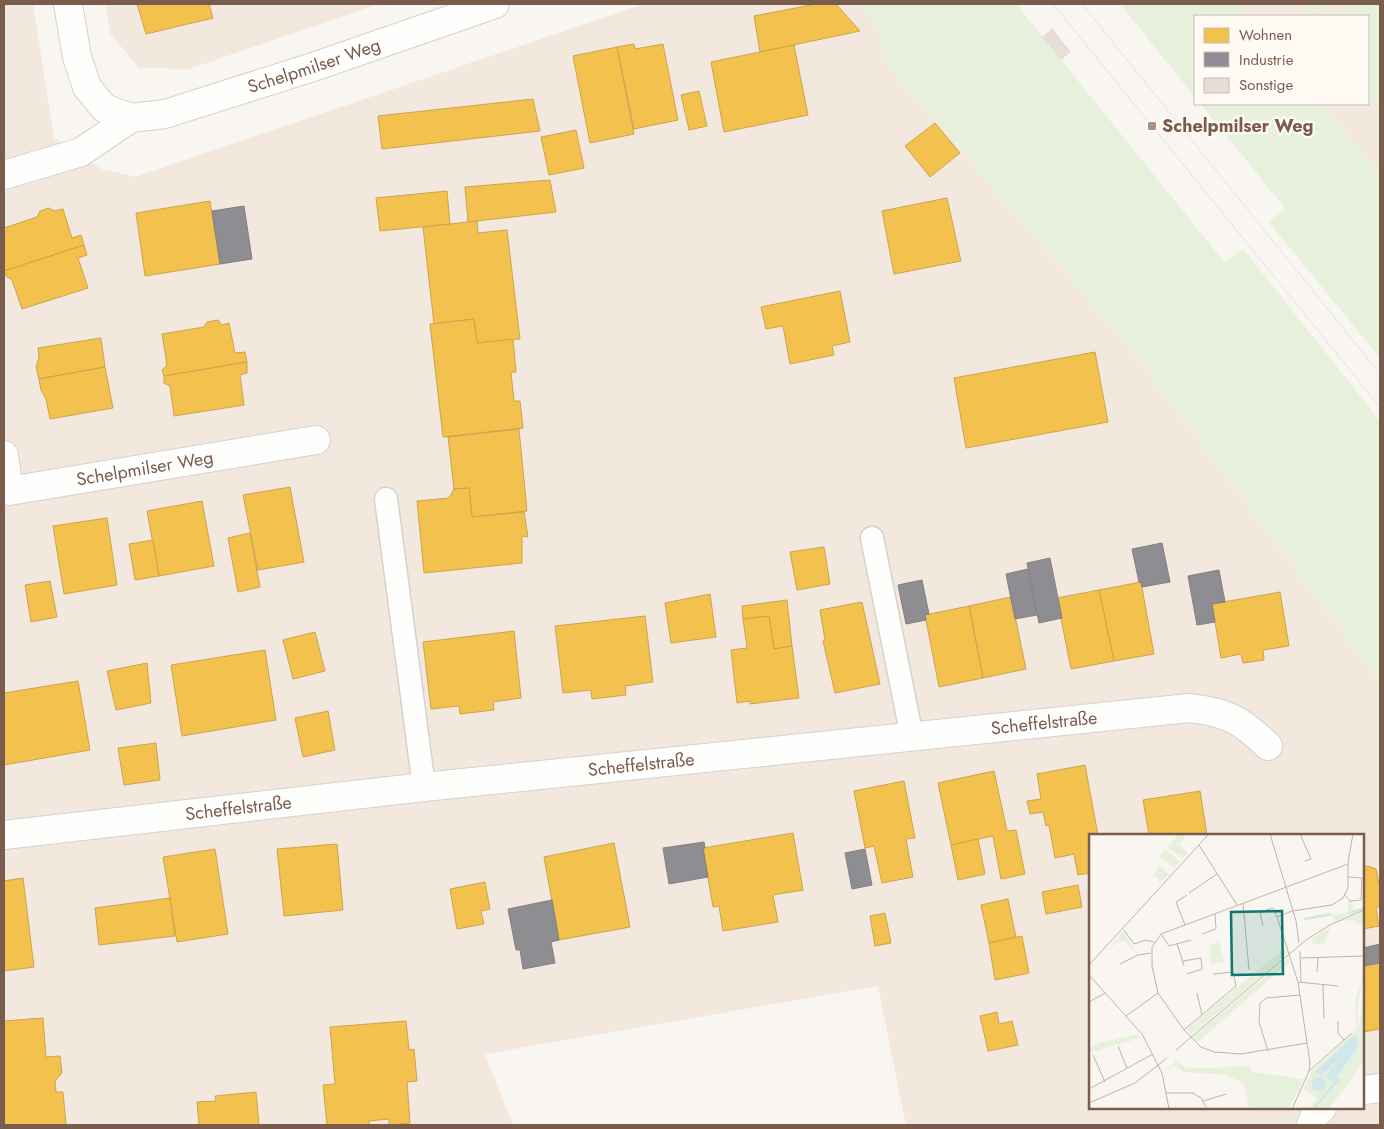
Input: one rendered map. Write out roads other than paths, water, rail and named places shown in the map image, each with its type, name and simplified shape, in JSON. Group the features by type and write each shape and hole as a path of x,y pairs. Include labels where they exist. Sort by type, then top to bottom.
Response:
{"street":[{"name":"Schelpmilser Weg","path":"68,4 77,57 87,88 104,108 131,118 165,114 313,67 495,4"},
{"name":"Schelpmilser Weg","path":"4,175 81,152 131,118"},
{"name":"Schelpmilser Weg","path":"4,455 9,491 316,440"},
{"name":"Scheffelstraße","path":"4,835 424,786 1189,708 1215,710 1240,722 1268,746"},
{"path":"1364,1090 1380,1088"}],"lane":[{"path":"386,498 424,786"},
{"path":"872,538 912,737"}],"tram line":[{"path":"1053,4 1380,407"},
{"path":"1082,4 1380,374"}],"place":[{"name":"Schelpmilser Weg","path":"1152,126"}]}
